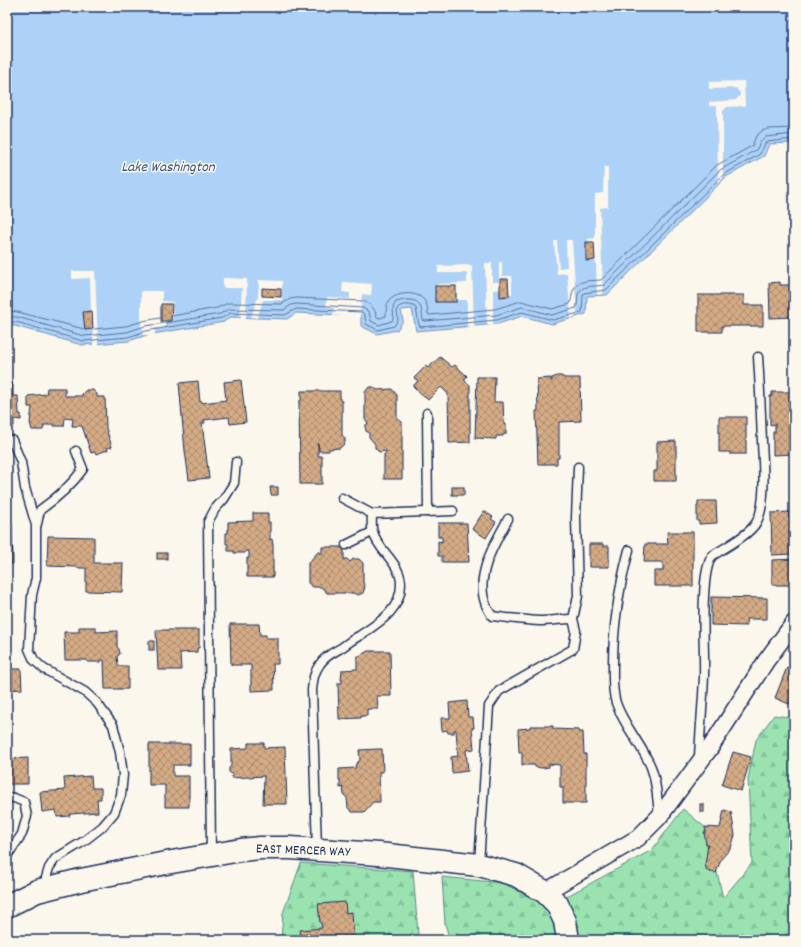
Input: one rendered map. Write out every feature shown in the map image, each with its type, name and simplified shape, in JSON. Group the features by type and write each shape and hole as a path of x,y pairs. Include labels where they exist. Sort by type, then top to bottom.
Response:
{"street":[{"path":"545,892 638,838 659,817 699,763 766,661 794,623"},
{"name":"EAST MERCER WAY","path":"7,906 37,892 82,880 211,855 260,848 290,848 378,854 479,865 516,875 545,892 557,904 565,921 568,940"}],"lane":[{"path":"699,763 704,677 704,584 708,561 712,556 745,534 755,525 760,513 762,502 763,466 758,357"},
{"path":"427,413 428,512"},
{"path":"12,440 21,462 27,495 36,525"},
{"path":"50,888 46,878 49,868 55,859 84,841 102,827 114,813 122,795 123,775 120,752 112,724 97,703 85,692 44,669 34,660 29,649 32,595 36,578 36,525 40,510 54,500 72,483 83,469 76,452"},
{"path":"211,855 208,522 215,509 224,499 234,483 236,462"},
{"path":"479,865 489,706 499,690 574,649 576,631 573,619 578,596 576,518 578,467"},
{"path":"342,498 372,514 454,511"},
{"path":"317,850 312,690 314,674 320,663 330,654 383,620 393,610 402,585 400,573 372,532 372,514"},
{"path":"508,518 489,555 484,575 482,593 486,606 492,616 541,621 573,619"},
{"path":"346,545 372,532"},
{"path":"629,550 619,591 615,618 612,680 616,702 625,722 650,766 657,783 659,817"},
{"path":"7,798 14,798 24,802 27,816 22,834 7,856"}],"green space":[{"path":"774,715 794,718 794,940 450,940 445,924 442,877 503,883 540,902 569,895 652,850 683,809 707,829 723,898 752,863 748,779 756,740"},
{"path":"301,863 413,871 418,934 410,940 281,940 283,913"}],"water":[{"name":"Lake Washington","path":"7,7 794,7 794,143 769,144 764,156 726,177 607,295 587,296 586,314 552,324 522,316 498,324 416,331 412,309 401,310 403,321 397,330 377,334 361,326 361,316 296,313 287,319 230,317 224,322 147,335 129,341 82,345 7,325"}],"pier":[{"path":"744,81 745,106 727,107 723,111 723,178 718,184 717,106 709,106 709,102 736,100 740,93 736,88 709,89 709,82"},
{"path":"604,167 608,167 608,207 600,208 603,294 597,295 596,262 588,258 588,239 595,238 595,194 603,193"},
{"path":"566,240 572,240 577,315 571,319 567,273 557,274 554,241 557,241 559,268 567,267"},
{"path":"499,262 502,262 502,276 512,276 512,294 503,294 503,289 493,290 493,324 487,325 485,263 492,263 492,282 499,282"},
{"path":"472,265 474,326 467,327 467,300 437,300 437,284 467,283 467,273 438,273 438,266"},
{"path":"72,271 95,271 98,345 93,346 93,330 86,330 85,311 91,311 90,278 72,279"},
{"path":"223,278 247,279 246,317 240,317 242,288 223,288"},
{"path":"259,280 282,281 282,300 263,300 257,318 251,317 258,297"},
{"path":"343,282 372,284 371,295 362,294 360,318 333,315 334,308 326,307 327,297 350,299 350,293 342,292"},
{"path":"141,291 162,291 162,301 173,302 173,318 165,318 165,328 155,328 155,335 143,335 143,328 141,328"}],"building":[{"path":"586,242 594,242 595,260 586,261"},
{"path":"500,279 508,279 509,296 500,297"},
{"path":"780,282 780,285 794,285 794,317 770,318 769,283"},
{"path":"435,286 456,286 456,302 435,302"},
{"path":"262,288 281,289 281,297 262,296"},
{"path":"698,295 744,295 744,305 763,305 763,326 722,326 722,332 698,332"},
{"path":"161,304 172,304 171,321 161,321"},
{"path":"92,311 93,329 85,330 83,312"},
{"path":"440,357 452,367 455,365 467,376 464,380 470,385 470,442 449,443 448,394 441,387 428,400 413,386 418,381 414,378 426,366 428,368"},
{"path":"557,376 565,378 580,378 581,421 559,422 559,458 557,458 557,464 538,464 536,411 538,411 537,379 551,378 552,381 552,378"},
{"path":"477,377 495,377 494,402 503,402 506,434 503,436 496,436 496,439 475,438"},
{"path":"241,380 246,422 230,424 229,417 204,420 205,423 202,423 209,478 189,480 179,383 198,381 200,402 202,401 202,403 226,400 224,382"},
{"path":"7,382 12,382 13,396 18,396 19,414 21,414 21,420 14,419 14,426 7,426"},
{"path":"369,387 374,387 377,390 392,389 397,395 397,418 402,422 402,479 384,479 384,454 386,454 386,451 379,452 375,448 375,444 369,437 369,433 366,431 365,426 368,423 365,419 365,392"},
{"path":"47,388 65,388 65,396 82,396 86,390 93,390 97,394 97,397 105,397 106,428 112,447 96,454 95,452 91,453 82,426 72,426 73,419 65,418 64,426 54,426 54,424 50,424 44,425 43,430 32,430 30,423 32,407 28,407 28,396 46,394"},
{"path":"301,391 340,391 340,401 342,401 342,435 345,438 345,443 340,448 329,449 329,451 319,451 318,443 318,456 322,456 322,484 300,484 299,401 301,401"},
{"path":"772,392 794,392 794,454 773,455 773,432 775,432 775,424 770,425 770,396 772,396"},
{"path":"719,417 746,417 746,454 719,452"},
{"path":"676,441 676,481 654,481 654,471 657,471 657,442"},
{"path":"270,487 278,487 278,495 271,495"},
{"path":"452,487 464,487 464,495 452,495"},
{"path":"698,501 716,501 717,523 699,524 699,521 697,521"},
{"path":"484,511 493,517 491,519 496,522 486,538 472,529"},
{"path":"789,512 789,518 794,518 794,554 772,555 771,513"},
{"path":"253,513 268,513 268,522 270,522 270,540 272,539 273,545 273,577 247,577 247,558 249,558 249,551 245,551 245,553 234,553 234,551 228,551 228,544 226,544 226,533 228,533 228,522 253,521"},
{"path":"438,523 467,523 469,562 442,562 442,556 438,556 438,541 442,542 442,537 438,537"},
{"path":"7,524 12,524 13,564 7,564"},
{"path":"667,532 693,532 693,586 654,586 654,571 663,571 663,562 644,562 645,544 668,544"},
{"path":"48,536 94,537 94,563 123,563 122,592 86,591 86,568 47,566"},
{"path":"589,544 603,544 603,546 609,546 609,567 589,567"},
{"path":"322,547 344,547 344,559 347,559 350,562 353,559 359,559 363,563 363,582 365,587 363,593 358,595 353,593 327,593 321,587 313,587 308,583 308,563 319,551 322,555"},
{"path":"157,553 167,553 167,559 157,559"},
{"path":"794,559 794,585 772,585 772,560"},
{"path":"711,597 767,598 767,619 746,619 747,626 711,625"},
{"path":"230,624 259,624 260,635 266,635 266,638 278,638 278,664 273,664 274,690 251,691 251,665 231,665"},
{"path":"79,627 96,627 96,632 117,631 117,647 120,654 117,656 118,666 128,666 128,689 105,689 104,660 101,660 101,662 87,662 87,660 65,660 64,632 79,632"},
{"path":"156,630 199,630 199,648 197,648 197,652 180,653 181,670 158,670"},
{"path":"149,641 154,641 154,650 149,650"},
{"path":"368,651 390,651 391,696 377,696 378,709 367,709 367,716 361,716 361,718 339,719 338,683 342,683 342,670 357,669 357,657"},
{"path":"7,652 9,669 21,669 22,689 7,690"},
{"path":"794,655 794,704 790,702 789,704 775,698 787,667 789,668"},
{"path":"467,701 468,717 473,717 474,728 472,728 474,749 466,750 468,771 452,773 451,757 458,756 456,730 454,730 454,733 448,733 447,730 442,731 441,718 450,718 449,703"},
{"path":"530,726 553,726 553,729 579,730 579,732 583,732 584,754 586,754 586,803 563,803 563,787 560,787 560,765 549,764 549,767 542,768 535,767 535,765 522,765 522,752 519,752 518,729 530,728"},
{"path":"248,743 264,743 264,748 285,747 287,804 263,804 264,776 232,778 232,774 229,772 229,768 231,766 231,749 248,748"},
{"path":"149,744 190,744 190,765 173,765 173,776 189,776 189,807 165,807 165,785 149,785"},
{"path":"382,749 383,772 379,772 380,802 373,802 364,812 352,812 348,808 347,798 344,795 343,787 340,788 339,769 356,768 355,765 360,760 359,750"},
{"path":"733,752 751,757 741,791 722,785"},
{"path":"28,758 28,784 7,784 7,759"},
{"path":"91,776 92,788 101,788 101,799 97,799 98,812 70,814 70,816 57,817 56,810 42,812 40,792 65,790 64,778"},
{"path":"700,804 704,804 704,812 700,812"},
{"path":"724,810 731,812 735,835 731,848 721,859 716,873 707,871 705,865 708,844 706,844 704,832 706,832 705,827 720,828"},
{"path":"345,902 346,913 352,912 354,940 301,940 300,930 322,928 318,904"}]}
